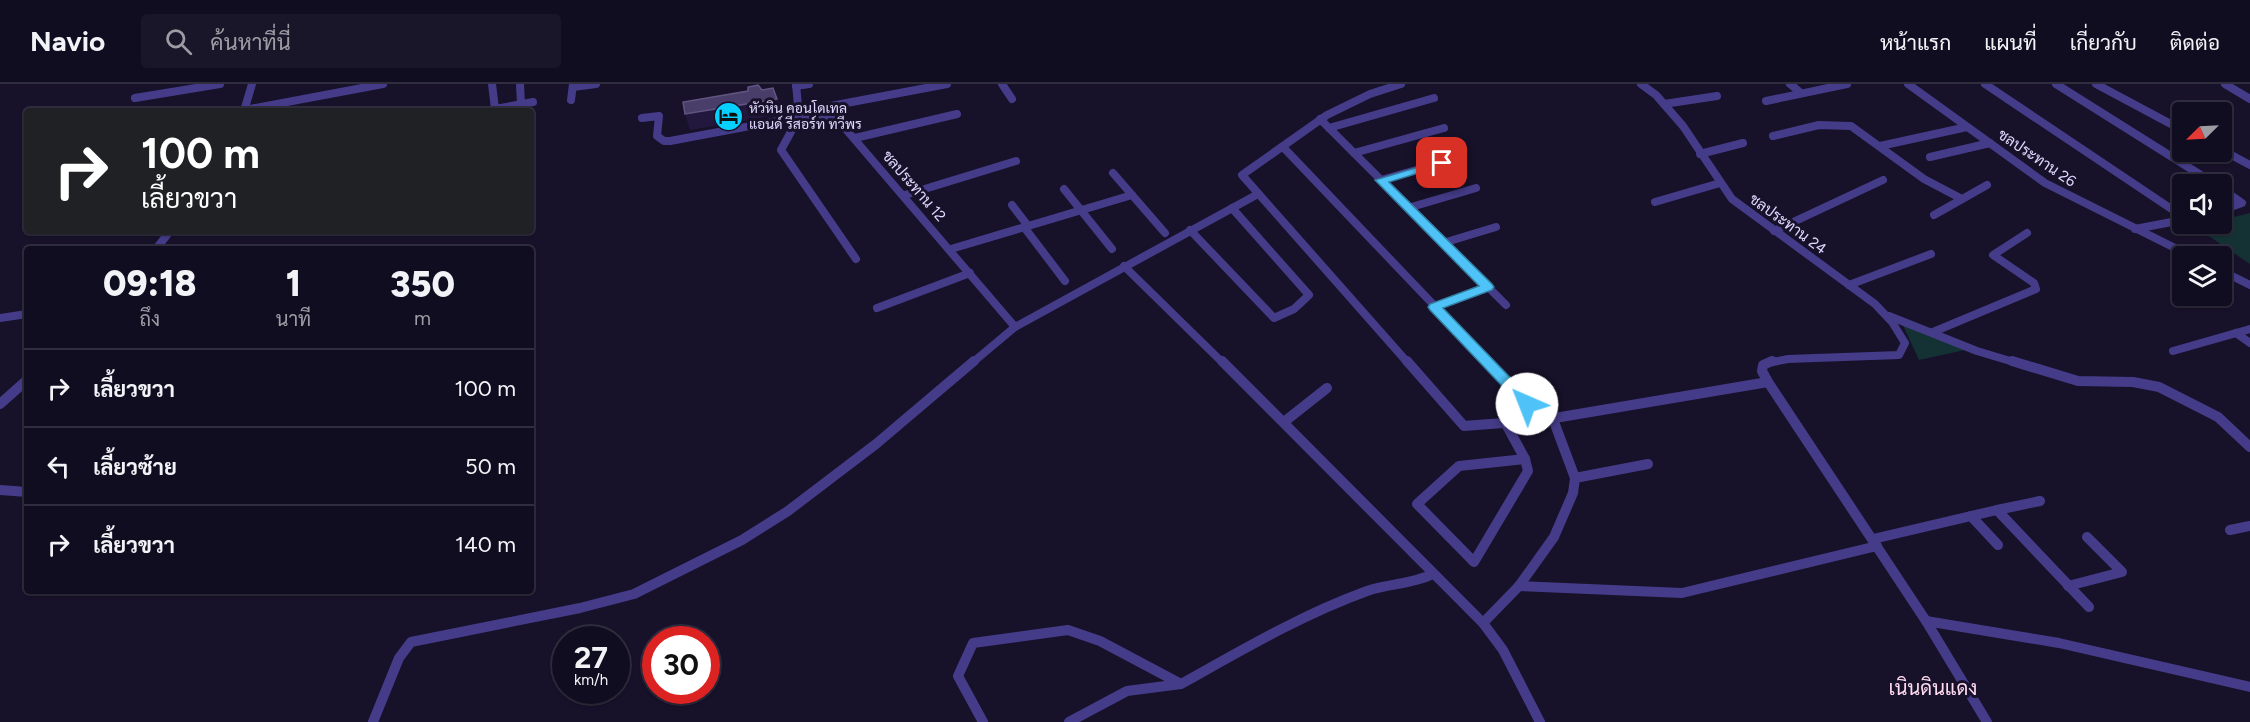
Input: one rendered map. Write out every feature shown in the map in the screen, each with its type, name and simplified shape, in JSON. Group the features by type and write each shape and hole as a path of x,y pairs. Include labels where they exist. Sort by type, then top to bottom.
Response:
{"street":[{"path":"135,98 220,84"},
{"path":"245,108 252,84"},
{"path":"255,108 383,84"},
{"path":"492,84 495,108"},
{"path":"520,84 521,104"},
{"path":"571,100 573,85 596,84"},
{"path":"809,84 796,85 799,114 781,150 856,259"},
{"path":"642,118 659,116 657,136 664,141 670,141 947,84"},
{"path":"1002,84 1012,99"},
{"path":"1401,84 1371,94 1320,119 1242,175 1464,426 1548,419 1768,382"},
{"name":"ชลประทาน 24","path":"1641,84 1664,104 1683,126 1732,199 1889,316"},
{"path":"1790,84 1801,93"},
{"path":"1766,101 1847,84"},
{"name":"ชลประทาน 26","path":"1908,84 2059,191 2172,247"},
{"path":"1985,84 2172,211"},
{"path":"2056,84 2199,174"},
{"path":"2096,84 2172,125"},
{"path":"2225,84 2250,99"},
{"path":"1664,104 1717,96"},
{"path":"1329,128 1434,98"},
{"path":"500,108 533,102"},
{"name":"ชลประทาน 12","path":"799,114 838,120 905,195 1015,327"},
{"path":"855,138 957,114"},
{"path":"1320,119 1506,305"},
{"path":"1773,136 1819,125 1845,124 1857,129 1924,179 1962,199"},
{"path":"1880,146 1967,127"},
{"path":"1354,153 1444,128"},
{"path":"1700,154 1743,143"},
{"path":"1930,156 1990,143"},
{"path":"1283,147 1434,307 1548,419 1575,478 1573,493 1554,537 1519,586 1483,623"},
{"path":"2232,155 2250,165"},
{"path":"1381,180 1462,157"},
{"path":"905,195 1016,160"},
{"path":"1113,173 1165,233"},
{"path":"1774,231 1883,180"},
{"path":"1654,202 1720,183"},
{"path":"1934,215 1987,185"},
{"path":"1408,208 1476,188"},
{"path":"1064,189 1112,249"},
{"path":"373,722 399,658 411,642 580,608 634,594 732,545 788,511 876,444 1015,327 1258,194"},
{"path":"951,249 1132,195"},
{"path":"2232,196 2242,203 2232,206"},
{"path":"1012,205 1065,281"},
{"path":"1190,230 1274,318 1283,316 1309,295 1232,208"},
{"path":"2135,229 2172,220"},
{"path":"1443,243 1496,227"},
{"path":"1933,332 2036,289 2034,283 1993,255 2027,233"},
{"path":"158,246 168,234"},
{"path":"1849,285 1930,254"},
{"path":"1124,266 1284,422 1483,623 1503,651 1540,722"},
{"path":"877,308 970,273"},
{"path":"2232,276 2250,285"},
{"path":"1434,307 1488,287"},
{"path":"0,318 24,314"},
{"path":"1889,316 1977,351 2078,381 2133,382 2159,387 2218,417 2250,447"},
{"path":"1889,316 1900,331 1905,343 1899,356 1770,361 1763,365 1762,370 1926,621 1987,722"},
{"path":"2173,351 2250,329"},
{"path":"2236,333 2250,343"},
{"path":"0,404 24,383"},
{"path":"1284,422 1327,388"},
{"path":"1506,424 1525,459 1528,471 1474,562 1417,504 1459,466 1525,459"},
{"path":"1575,478 1648,464"},
{"path":"0,490 24,492"},
{"path":"1519,586 1682,593 1971,516 2040,501"},
{"path":"1997,510 2089,608"},
{"path":"1971,516 1998,545"},
{"path":"2230,530 2250,526"},
{"path":"2068,586 2122,572 2087,537"},
{"path":"1070,722 1127,691 1181,684 1293,621 1367,591 1383,586 1416,582 1433,574"},
{"path":"1926,621 2059,643 2250,687"},
{"path":"983,722 958,676 973,643 1068,630 1100,640 1181,684"}],"green space":[{"path":"2250,213 2250,264 2232,252 2232,246 2223,246 2206,234 2232,234 2232,218"},
{"path":"1902,323 1965,350 1919,360"}],"building":[{"path":"758,85 762,90 773,88 777,99 685,114 683,102 748,91 748,87"}],"place":[{"name":"หัวหิน คอนโดเทล แอนด์ รีสอร์ท ทวีพร","path":"728,116"}],"district":[{"name":"เนินดินแดง","path":"1933,688"}],"route":[{"path":"1442,163 1381,180 1488,287 1434,307 1527,404"}]}
